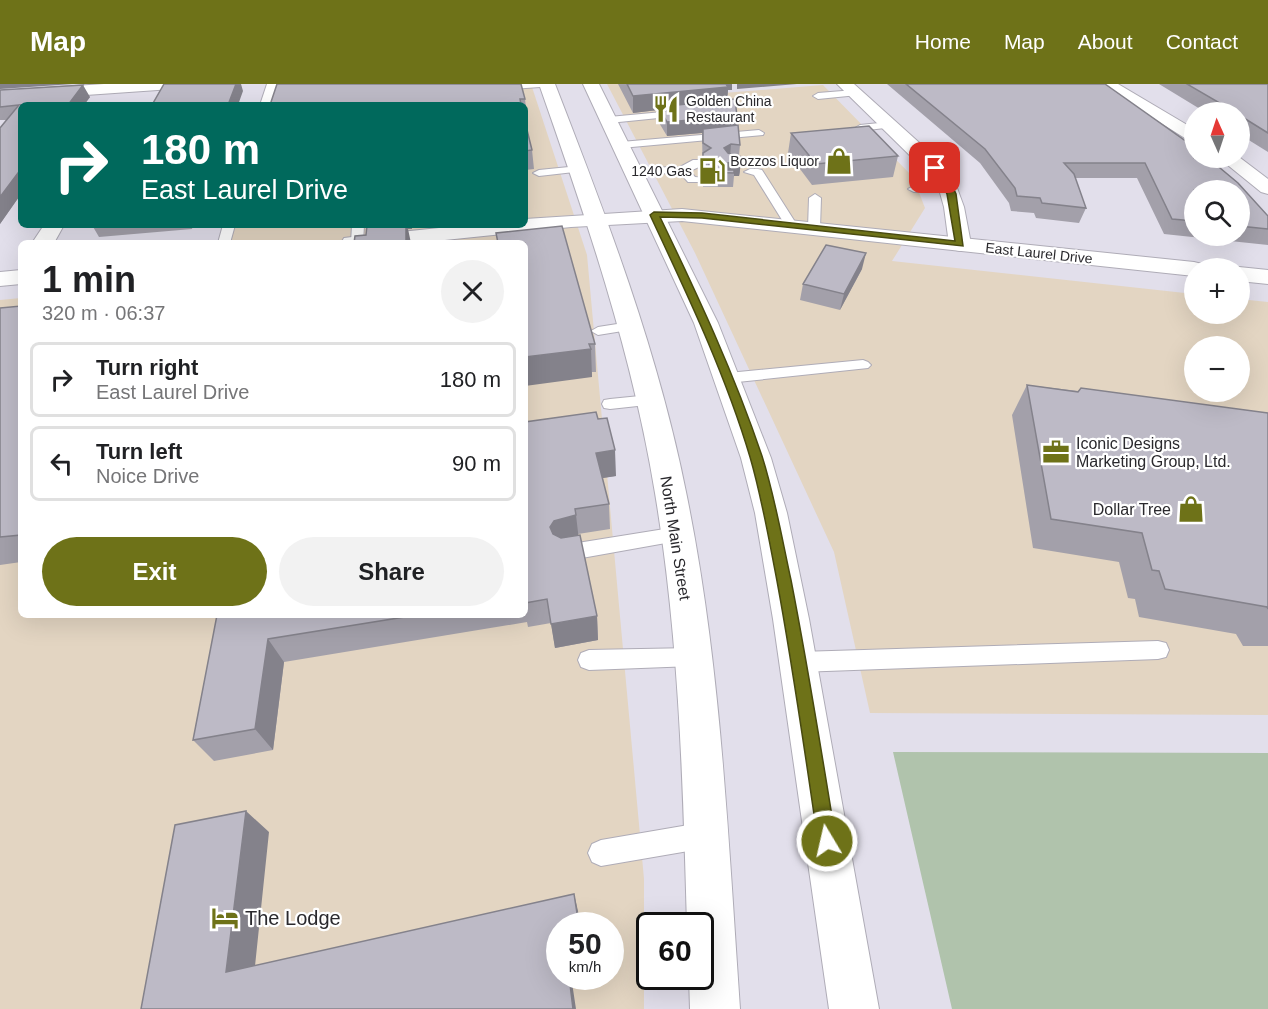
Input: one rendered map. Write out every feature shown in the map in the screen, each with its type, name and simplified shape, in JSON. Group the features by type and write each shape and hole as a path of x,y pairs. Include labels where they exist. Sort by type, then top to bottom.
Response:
{"main road":[{"path":"0,96 172,84"},
{"name":"North Main Street","path":"547,84 596,218 630,326 650,400 677,534 693,657 706,835 715,1009"},
{"path":"591,84 706,323 756,458 771,513 799,662 854,1009"},
{"path":"1107,84 1184,130"},
{"path":"126,102 134,85"},
{"path":"850,89 935,168 949,187 960,244"},
{"path":"1241,168 1268,188"},
{"name":"East Laurel Drive","path":"528,224 654,215 702,216 1184,268"},
{"name":"East Laurel Drive","path":"414,240 452,238 502,228"},
{"path":"1250,275 1268,277"},
{"path":"0,279 18,277"}],"lane":[{"path":"266,102 272,84"},
{"path":"481,88 540,84"},
{"path":"818,96 850,89"},
{"path":"609,120 696,112"},
{"path":"860,128 889,125"},
{"path":"621,146 759,133"},
{"path":"634,171 683,170 693,163 702,163"},
{"path":"536,174 579,169"},
{"path":"683,170 692,180 702,180"},
{"path":"745,172 758,172 791,225"},
{"path":"914,189 949,187"},
{"path":"814,228 815,198"},
{"path":"598,331 630,326"},
{"path":"728,378 863,365"},
{"path":"610,404 650,400"},
{"path":"565,553 677,534"},
{"path":"799,662 1158,651"},
{"path":"589,660 693,657"},
{"path":"601,853 706,835"}],"shaded area":[{"path":"531,84 587,255 644,879 644,912 636,912 636,990 644,990 644,1009 0,1009 0,300 18,298 18,618 528,618 528,240 229,240 233,228 528,228 528,102 310,102"},
{"path":"607,84 717,84 723,93 823,85 913,177 925,208 892,261 1184,293 1184,324 1250,324 1250,300 1268,302 1268,715 870,713 834,552 695,253"}],"green space":[{"path":"893,752 1268,753 1268,1009 952,1009"}],"building":[{"path":"164,84 236,84 229,102 154,102"},
{"path":"277,84 521,84 525,99 520,99 520,102 271,102"},
{"path":"627,84 726,84 728,87 633,96"},
{"path":"906,84 1105,84 1184,140 1184,168 1220,168 1234,180 1184,180 1184,220 1172,219 1145,163 1064,163 1074,174 1086,208 1042,203 1040,198 1017,196 1015,188 985,149"},
{"path":"1187,84 1268,84 1268,133 1250,122 1250,102 1218,102"},
{"path":"83,85 70,102 18,102 18,105 0,107 0,90"},
{"path":"735,99 737,116 667,122 658,107"},
{"path":"18,106 18,173 0,197 0,128"},
{"path":"738,125 740,145 731,144 724,148 728,153 742,157 740,161 728,163 728,170 734,170 734,173 704,172 704,169 709,169 709,163 703,161 703,153 711,148 703,143 703,129"},
{"path":"869,126 898,156 816,164 791,133"},
{"path":"528,134 532,150 528,151"},
{"path":"1250,196 1268,216 1268,229 1250,227"},
{"path":"562,226 595,344 589,344 591,349 528,357 528,240 497,240 496,233"},
{"path":"367,228 406,228 406,240 354,240 355,236 366,235"},
{"path":"826,245 866,253 844,294 803,284"},
{"path":"18,306 18,535 0,537 0,308"},
{"path":"1027,385 1078,392 1081,388 1268,413 1268,609 1165,589 1159,571 1152,570 1142,533 1051,519"},
{"path":"596,412 598,419 607,418 615,450 596,453 609,504 575,509 576,515 554,521 550,527 553,534 561,538 580,535 597,616 551,624 547,599 528,602 528,422"},
{"path":"216,618 398,618 268,639 255,729 193,740"},
{"name":"The Lodge","path":"246,811 226,972 574,894 577,912 546,912 546,990 571,990 573,1009 141,1009 175,825"}],"place":[{"name":"Golden China Restaurant","path":"666,109"},
{"name":"Bozzos Liquor","path":"839,161"},
{"name":"1240 Gas","path":"712,171"},
{"name":"Iconic Designs Marketing Group, Ltd.","path":"1056,452"},
{"name":"Dollar Tree","path":"1191,509"},
{"name":"The Lodge","path":"225,918"}],"route":[{"path":"827,841 799,662 771,513 756,458 745,422 706,323 654,215 702,216 960,244 951,194 946,181 935,168"}]}
